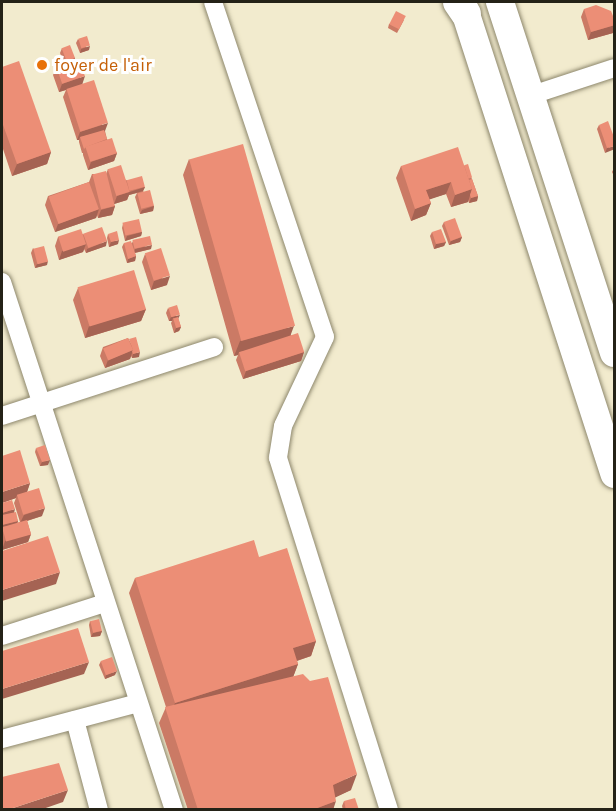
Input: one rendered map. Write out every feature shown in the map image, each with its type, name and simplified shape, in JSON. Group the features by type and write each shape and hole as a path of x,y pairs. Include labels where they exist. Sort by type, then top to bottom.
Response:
{"main road":[{"path":"500,2 615,353"},
{"path":"462,6 615,474"}],"street":[{"path":"213,2 325,337 283,426 278,458 389,810"},
{"path":"529,96 615,68"},
{"path":"2,282 39,405 174,810"},
{"path":"2,416 214,347"},
{"path":"2,636 105,603"},
{"path":"2,739 138,703"},
{"path":"75,720 99,810"}],"building":[{"path":"596,5 611,11 615,25 591,32 584,9"},
{"path":"396,11 406,16 399,29 389,24"},
{"path":"87,36 90,46 81,48 78,39"},
{"path":"70,45 75,58 67,61 62,48"},
{"path":"79,59 85,76 62,84 56,67"},
{"path":"19,61 51,152 17,164 2,122 2,67"},
{"path":"94,80 108,123 80,132 66,89"},
{"path":"608,121 615,146 607,148 599,125"},
{"path":"104,130 107,139 84,149 80,137"},
{"path":"112,138 117,153 90,162 85,147"},
{"path":"243,144 295,326 241,341 189,159"},
{"path":"458,147 472,189 455,195 451,182 426,190 431,203 415,209 401,166"},
{"path":"468,164 472,177 468,179 464,165"},
{"path":"121,165 130,192 116,196 108,169"},
{"path":"106,171 115,206 101,209 92,174"},
{"path":"142,176 145,187 129,191 127,180"},
{"path":"472,179 478,196 471,198 472,189 469,180"},
{"path":"89,182 99,209 59,224 49,197"},
{"path":"150,190 154,206 141,209 137,193"},
{"path":"455,218 462,237 451,241 444,222"},
{"path":"139,219 142,232 125,235 122,223"},
{"path":"102,227 107,241 88,248 83,234"},
{"path":"81,229 86,244 63,252 58,236"},
{"path":"441,229 446,242 436,244 432,232"},
{"path":"117,231 119,240 111,242 108,234"},
{"path":"150,236 152,245 134,249 132,240"},
{"path":"131,241 136,256 128,259 124,243"},
{"path":"44,246 48,261 38,264 33,249"},
{"path":"161,248 170,276 154,281 145,253"},
{"path":"134,270 146,309 90,326 78,287"},
{"path":"177,305 180,315 171,317 168,308"},
{"path":"178,317 181,327 176,328 173,318"},
{"path":"298,333 304,352 245,371 239,352"},
{"path":"136,337 140,352 133,354 129,339"},
{"path":"128,338 133,350 108,361 103,349"},
{"path":"45,445 50,460 42,462 36,448"},
{"path":"20,450 30,483 2,492 2,456"},
{"path":"39,488 45,508 23,515 17,495"},
{"path":"12,500 15,509 2,513 2,503"},
{"path":"16,512 18,521 2,525 2,515"},
{"path":"27,520 31,534 6,542 2,527"},
{"path":"48,536 60,572 2,590 2,551"},
{"path":"254,540 259,557 287,548 316,641 293,648 298,664 175,703 135,578"},
{"path":"99,619 102,631 93,633 90,621"},
{"path":"78,628 89,662 2,689 2,651"},
{"path":"112,657 117,671 106,675 101,661"},
{"path":"303,674 310,681 328,677 357,774 333,785 336,801 312,810 198,810 165,707"},
{"path":"59,763 68,790 2,810 2,777"},
{"path":"355,798 359,810 346,810 344,801"}],"place":[{"name":"foyer de l'air","path":"42,65"}]}
